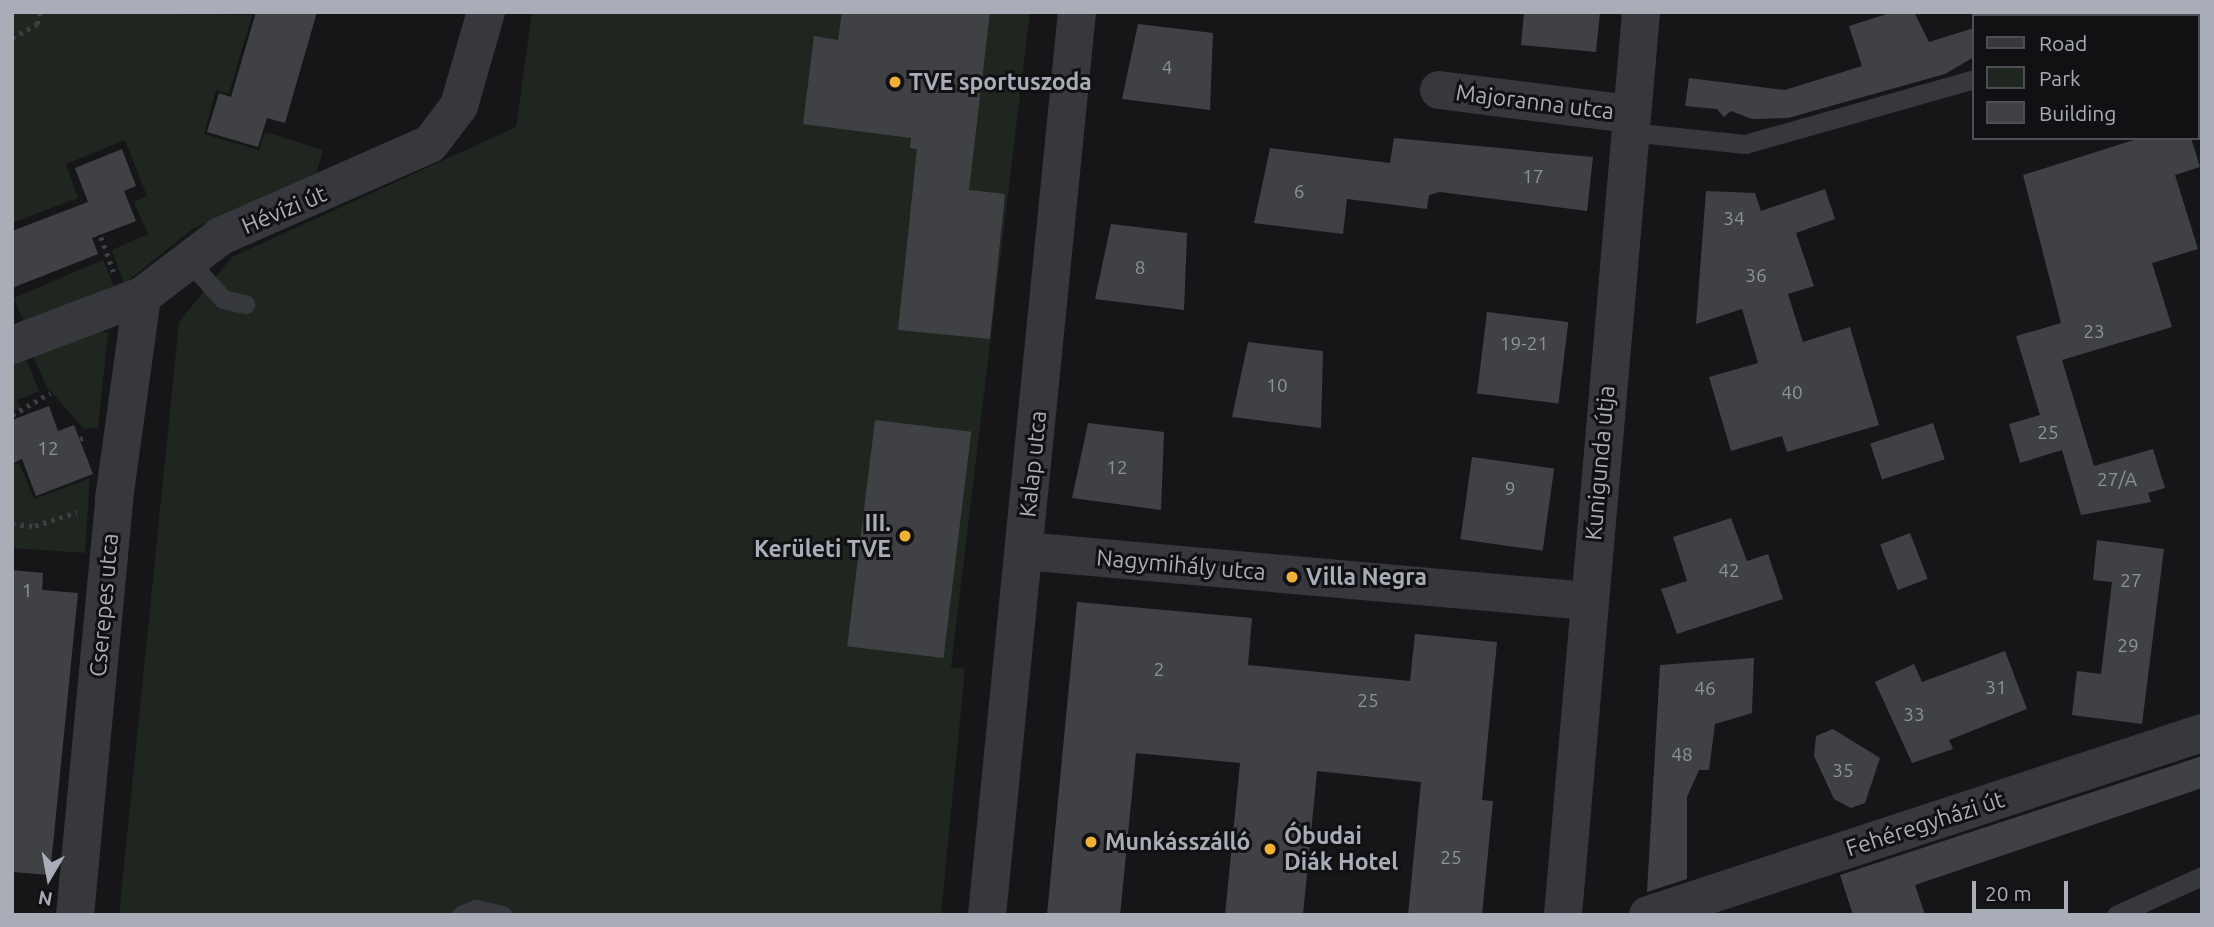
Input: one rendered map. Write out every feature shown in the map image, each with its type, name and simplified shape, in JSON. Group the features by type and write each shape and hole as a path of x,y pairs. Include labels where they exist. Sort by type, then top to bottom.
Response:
{"street":[{"name":"Hévízi út","path":"12,345 186,258 430,144 459,106 486,12"},
{"name":"Kalap utca","path":"986,915 1077,12"},
{"name":"Kunigunda útja","path":"1563,915 1588,601 1641,12"},
{"name":"Majoranna utca","path":"1439,90 1630,123"},
{"name":"Cserepes utca","path":"75,915 114,499 129,287"},
{"name":"Nagymihály utca","path":"1024,551 1588,601"},
{"name":"Fehéregyházi út","path":"1648,915 2202,733"}],"lane":[{"path":"1630,123 1745,144 1972,80"},
{"path":"186,258 223,299 245,304"},
{"path":"2116,915 2202,876"},
{"path":"461,915 477,909 502,915"}],"path":[{"path":"12,38 37,24 40,12"},
{"path":"101,237 129,287"},
{"path":"12,415 50,393"},
{"path":"12,524 35,526 114,499"}],"green space":[{"path":"12,12 252,15 229,94 216,90 204,134 259,150 265,132 323,150 315,178 194,228 124,284 112,250 148,234 134,202 147,196 125,140 66,164 78,198 12,223"},
{"path":"532,12 1030,12 951,667 965,669 941,915 119,915 179,322 232,257 516,127"},
{"path":"103,260 114,286 25,324 14,298"},
{"path":"86,329 108,333 98,428 84,429 46,386 32,353"},
{"path":"24,353 39,391 17,400 21,408 12,412 12,358"},
{"path":"19,463 34,499 90,478 85,553 12,548 12,466"}],"building":[{"path":"256,12 317,12 285,123 267,118 258,147 207,132 219,93 231,97"},
{"path":"842,12 990,12 969,190 1005,194 990,339 898,330 917,149 910,148 911,138 803,124 814,36 838,40"},
{"path":"1524,12 1600,12 1596,52 1521,45"},
{"path":"1893,12 1914,12 1929,42 1972,29 1972,58 1945,74 1788,118 1752,119 1731,111 1724,117 1717,109 1685,106 1689,78 1785,90 1862,66 1849,26"},
{"path":"1138,24 1213,33 1210,110 1122,99"},
{"path":"1394,138 1593,157 1587,211 1440,192 1429,195 1427,209 1347,199 1343,234 1254,223 1270,148 1390,163"},
{"path":"2134,140 2192,140 2200,167 2175,175 2198,249 2152,263 2172,327 2062,360 2094,466 2153,449 2165,488 2148,493 2151,502 2081,515 2062,450 2020,463 2009,424 2040,415 2016,336 2061,323 2023,175"},
{"path":"122,149 136,186 124,191 136,221 92,238 98,254 12,288 12,231 88,202 75,168"},
{"path":"1825,189 1835,219 1796,233 1814,286 1788,294 1803,342 1850,327 1879,425 1787,452 1782,436 1731,451 1709,377 1758,363 1742,309 1696,324 1706,191 1755,193 1761,211"},
{"path":"1111,224 1187,233 1184,310 1095,299"},
{"path":"1487,312 1568,322 1558,403 1477,393"},
{"path":"1248,342 1323,351 1321,428 1232,417"},
{"path":"49,406 58,431 74,425 93,474 36,496 22,459 12,464 12,420"},
{"name":"III. Kerületi TVE","path":"875,420 971,432 943,658 847,646"},
{"path":"1088,423 1164,432 1161,510 1072,498"},
{"path":"1933,423 1945,459 1882,480 1870,443"},
{"path":"1472,457 1554,469 1543,551 1460,539"},
{"path":"1731,518 1747,561 1768,554 1783,599 1677,634 1661,589 1687,581 1673,537"},
{"path":"1910,533 1928,579 1898,590 1880,544"},
{"path":"2097,540 2164,549 2142,724 2072,715 2077,671 2101,674 2112,582 2093,580"},
{"path":"12,570 43,573 42,590 78,593 50,875 12,872"},
{"path":"1077,602 1252,618 1248,665 1410,681 1415,634 1497,642 1482,800 1493,801 1482,915 1408,915 1421,782 1317,771 1303,915 1225,915 1240,763 1136,753 1120,915 1047,915"},
{"path":"2005,651 2027,709 1949,740 1953,749 1912,763 1875,682 1914,664 1922,682"},
{"path":"1754,658 1752,713 1715,724 1709,770 1699,770 1687,797 1687,879 1647,892 1660,665"},
{"path":"1833,729 1880,758 1865,803 1851,808 1834,799 1814,756 1816,736"},
{"path":"2202,756 2202,788 1915,885 1925,915 1853,915 1840,875"}],"place":[{"name":"TVE sportuszoda","path":"895,82"},
{"name":"III. Kerületi TVE","path":"905,536"},
{"name":"Villa Negra","path":"1292,577"},
{"name":"Munkásszálló","path":"1091,842"},
{"name":"Óbudai Diák Hotel","path":"1270,849"}]}
